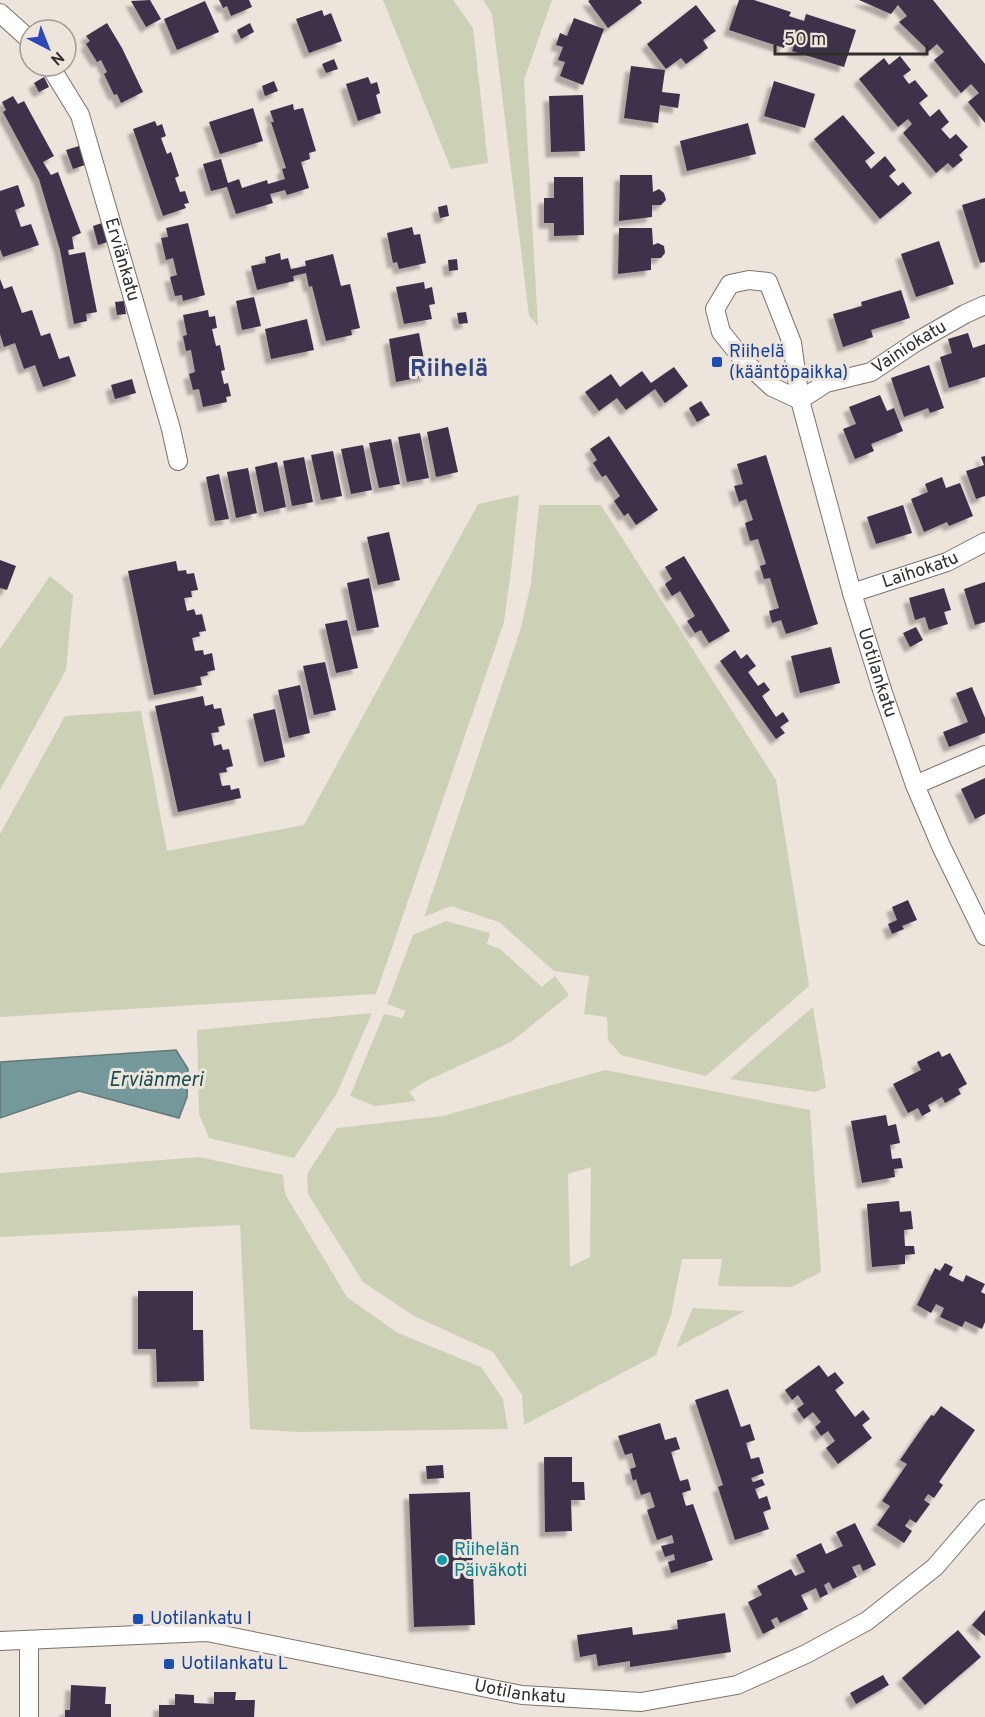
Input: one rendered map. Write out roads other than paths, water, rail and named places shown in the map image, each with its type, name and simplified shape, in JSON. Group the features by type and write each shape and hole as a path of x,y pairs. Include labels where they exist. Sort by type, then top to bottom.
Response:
{"street":[{"path":"0,13 18,29"},
{"name":"Erviänkatu","path":"57,78 80,115 171,429 178,461"},
{"name":"Uotilankatu","path":"800,400 772,387 746,363 721,332 714,309 730,284 749,280 768,282 792,343 800,400 852,593 883,693 915,785 941,846 985,936"},
{"name":"Vainiokatu","path":"800,400 826,383 871,372 916,342 985,305"},
{"name":"Laihokatu","path":"852,593 947,562 985,542"},
{"path":"915,785 985,755"},
{"name":"Uotilankatu","path":"0,1641 207,1632 522,1695 641,1709 737,1685 806,1654 867,1621 935,1568 985,1509"},
{"path":"28,1641 29,1717"}],"water":[{"name":"Erviänmeri","path":"176,1050 188,1069 187,1097 179,1118 79,1091 0,1118 0,1062"}],"place":[{"name":"Riihelä (kääntöpaikka)","path":"717,362"},
{"name":"Riihelän Päiväkoti","path":"442,1560"},
{"name":"Uotilankatu I","path":"138,1619"},
{"name":"Uotilankatu L","path":"169,1664"}],"district":[{"name":"Riihelä","path":"449,370"}]}
